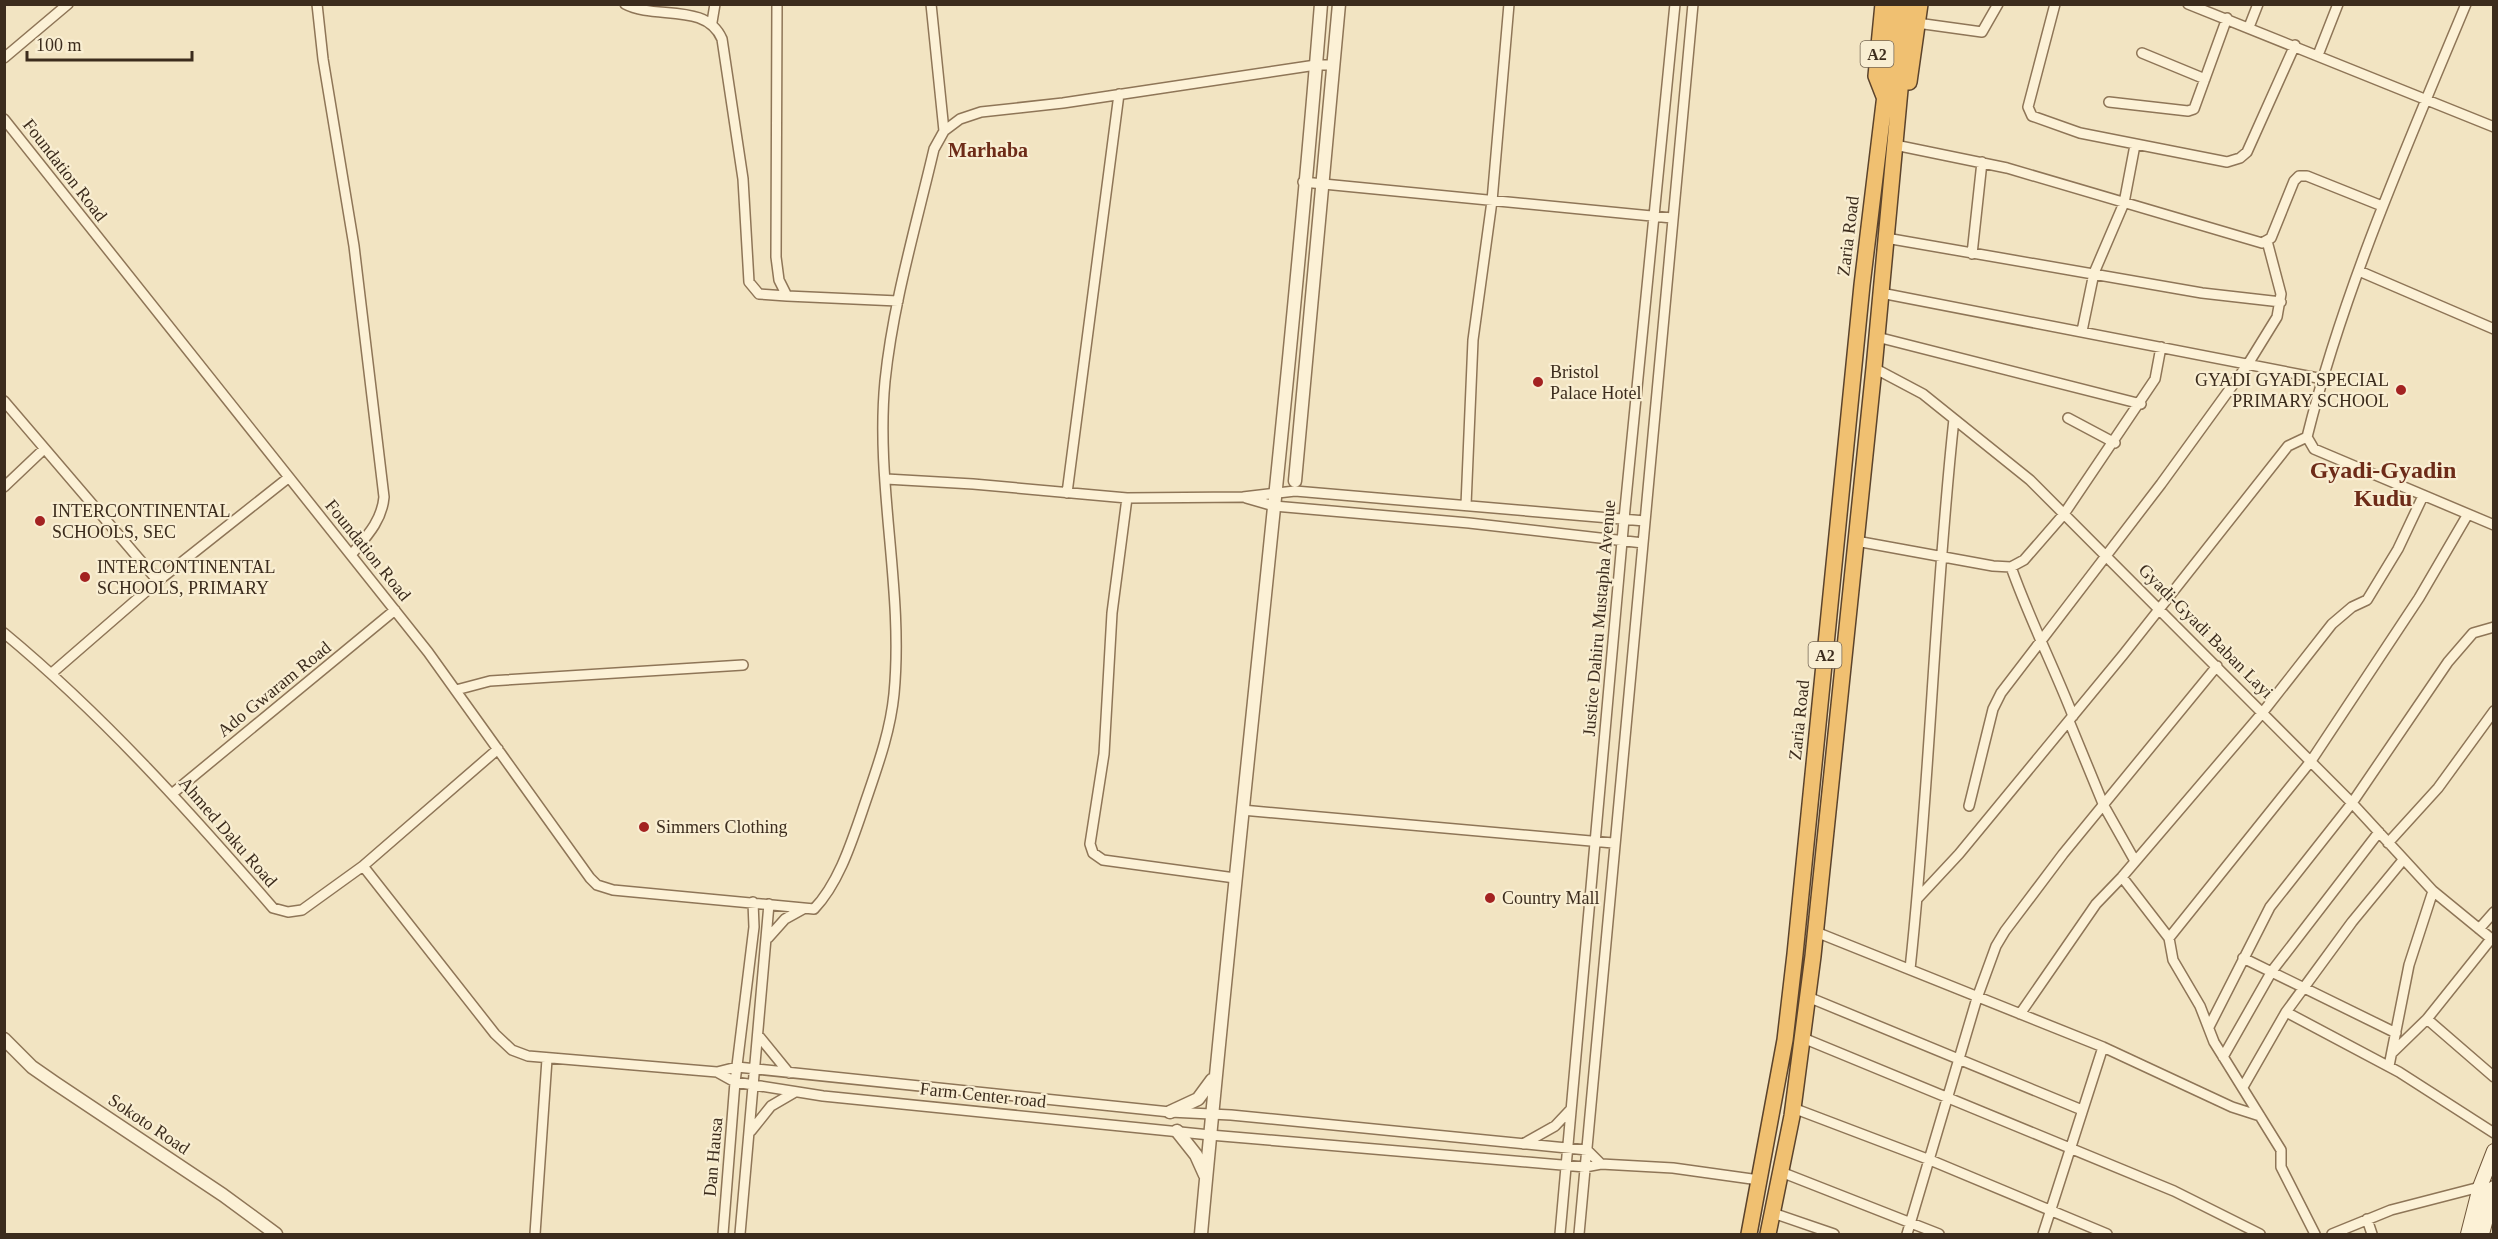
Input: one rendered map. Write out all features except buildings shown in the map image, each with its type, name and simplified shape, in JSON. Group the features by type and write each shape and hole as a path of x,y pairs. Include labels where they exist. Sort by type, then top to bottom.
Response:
{"highway":[{"name":"Zaria Road","path":"1768,1234 1793,1108 1816,932 1895,146 1892,102 1876,76 1882,4"},
{"name":"A2","path":"1895,76 1896,4"},
{"name":"A2","path":"1895,76 1908,4"},
{"name":"Zaria Road","path":"1892,102 1911,75 1920,4"},
{"name":"Zaria Road","path":"1749,1234 1785,1040 1796,954 1862,285 1895,76"}],"main road":[{"path":"2482,1234 2486,1188 2493,1151"},
{"path":"2468,1234 2486,1188"}],"street":[{"path":"4,58 68,4"},
{"path":"317,4 323,59 354,246 384,497 383,510 370,532 351,555"},
{"path":"625,4 712,22"},
{"path":"715,4 712,22 722,39 743,179 750,282 759,294 898,301"},
{"path":"777,4 776,257 779,280 787,296"},
{"path":"931,4 945,131"},
{"path":"1201,1234 1210,1113 1274,507 1321,4"},
{"path":"1295,482 1339,4"},
{"path":"1466,505 1473,340 1492,201 1509,4"},
{"name":"Justice Dahiru Mustapha Avenue","path":"1560,1234 1624,519 1675,4"},
{"path":"1579,1234 1613,843 1693,4"},
{"path":"1917,23 1982,32 1998,4"},
{"path":"2055,4 2028,107 2036,119 2080,133 2227,162 2240,158 2251,147 2295,45"},
{"path":"2188,4 2427,98 2493,127"},
{"path":"2249,27 2258,4"},
{"path":"2318,55 2338,4"},
{"path":"2466,4 2382,206 2323,380 2307,437 2314,449 2493,525"},
{"path":"2109,102 2188,111 2194,109 2227,18"},
{"path":"2142,53 2205,79"},
{"path":"768,938 785,919 803,909 814,909 824,899 852,841 887,739 894,693 895,646 894,573 883,431 885,380 898,301 934,150 945,131 960,119 981,112 1316,65 1334,65"},
{"path":"1067,493 1119,94"},
{"name":"Foundation Road","path":"4,119 395,610 456,690 578,864 597,885 614,890 753,902 803,909"},
{"path":"2082,331 2094,273 2124,203 2135,145"},
{"path":"1895,146 1982,162 2252,242 2267,241"},
{"path":"1972,254 1982,162"},
{"path":"1970,806 1993,709 2006,687 2108,556 2248,364 2277,317 2281,302 2267,241 2294,181 2299,176 2307,176 2382,206"},
{"path":"1303,182 1672,218"},
{"path":"1886,238 2202,293 2281,302"},
{"path":"2359,271 2493,329"},
{"path":"1881,293 2323,380"},
{"path":"1877,338 2141,404"},
{"path":"1856,541 1993,566 2011,567 2024,560 2038,547 2064,514 2141,404 2157,375 2161,347"},
{"name":"Gyadi-Gyadi Baban Layi","path":"1874,368 1923,394 2006,459 2161,609 2352,803 2433,891 2492,940"},
{"path":"4,400 158,581"},
{"path":"2068,418 2115,443"},
{"path":"1910,969 1918,898 1954,419"},
{"path":"1918,898 1959,855 2161,609 2232,514 2288,446 2307,437"},
{"path":"4,487 44,449"},
{"path":"52,673 158,581 288,478"},
{"path":"886,479 1126,498 1243,497 1275,491 1295,491 1645,522"},
{"path":"2020,1014 2096,904 2122,877 2262,712 2332,624 2352,607 2367,600 2398,549 2423,495"},
{"path":"1243,497 1274,507 1643,543"},
{"path":"1126,498 1112,613 1104,754 1090,844 1093,853 1103,860 1235,878"},
{"path":"2169,938 2311,761 2419,598 2468,514"},
{"path":"2011,567 2029,619 2041,640 2104,807 2135,861"},
{"name":"Ado Gwaram Road","path":"173,794 395,610"},
{"path":"2209,1027 2270,907 2352,803 2448,662 2473,633 2493,627"},
{"name":"Ahmed Daku Road","path":"4,633 52,673 173,794 273,908 288,912 302,910 363,866 498,749"},
{"path":"456,690 490,681 742,665"},
{"path":"1907,1234 1912,1224 1977,998 2005,931 2063,854 2104,807 2217,666"},
{"path":"2388,843 2450,773 2493,711"},
{"path":"1242,810 1613,843"},
{"path":"2223,1057 2272,971 2379,832"},
{"path":"2243,1087 2286,1012 2403,860"},
{"path":"363,866 495,1035 512,1050 547,1059 717,1072 737,1067 1170,1112 1210,1113 1587,1150 1601,1164"},
{"path":"2122,877 2169,938 2173,960 2223,1057 2281,1150 2280,1167 2315,1234"},
{"path":"2389,1066 2409,965 2433,891"},
{"name":"Dan Hausa","path":"723,1234 735,1082 754,927 753,902"},
{"name":"Dan Hausa","path":"740,1234 768,938 769,904"},
{"path":"2479,929 2493,912"},
{"path":"1816,932 2103,1047 2232,1107 2260,1116"},
{"path":"2392,1053 2427,1019 2492,940"},
{"path":"2243,958 2396,1033"},
{"path":"1808,997 2082,1110"},
{"path":"2286,1012 2389,1066 2493,1133"},
{"path":"2427,1019 2493,1077"},
{"path":"758,1035 789,1073"},
{"path":"1803,1038 2174,1191 2260,1234"},
{"name":"Sokoto Road","path":"4,1039 39,1072 223,1195 276,1234"},
{"path":"2043,1234 2103,1047"},
{"path":"535,1234 547,1059"},
{"path":"1170,1112 1205,1093 1216,1071"},
{"path":"717,1072 735,1082"},
{"name":"Farm Center road","path":"735,1082 795,1092 1210,1135 1566,1166 1585,1167 1601,1164 1673,1168 1759,1180"},
{"path":"749,1133 771,1106 795,1092"},
{"path":"1793,1108 1930,1160 2107,1234"},
{"path":"1522,1145 1555,1126 1571,1109"},
{"path":"1177,1131 1196,1155 1206,1179"},
{"path":"1781,1172 1939,1234"},
{"path":"2332,1234 2391,1210 2486,1188"},
{"path":"1773,1213 1834,1234"},
{"path":"2367,1219 2372,1234"}],"place":[{"name":"Bristol Palace Hotel","path":"1538,382"},
{"name":"GYADI GYADI SPECIAL PRIMARY SCHOOL","path":"2401,390"},
{"name":"INTERCONTINENTAL SCHOOLS, SEC","path":"40,521"},
{"name":"INTERCONTINENTAL SCHOOLS, PRIMARY","path":"85,577"},
{"name":"Simmers Clothing","path":"644,827"},
{"name":"Country Mall","path":"1490,898"}],"district":[{"name":"Marhaba","path":"988,150"},
{"name":"Gyadi-Gyadin Kudu","path":"2383,484"}]}
